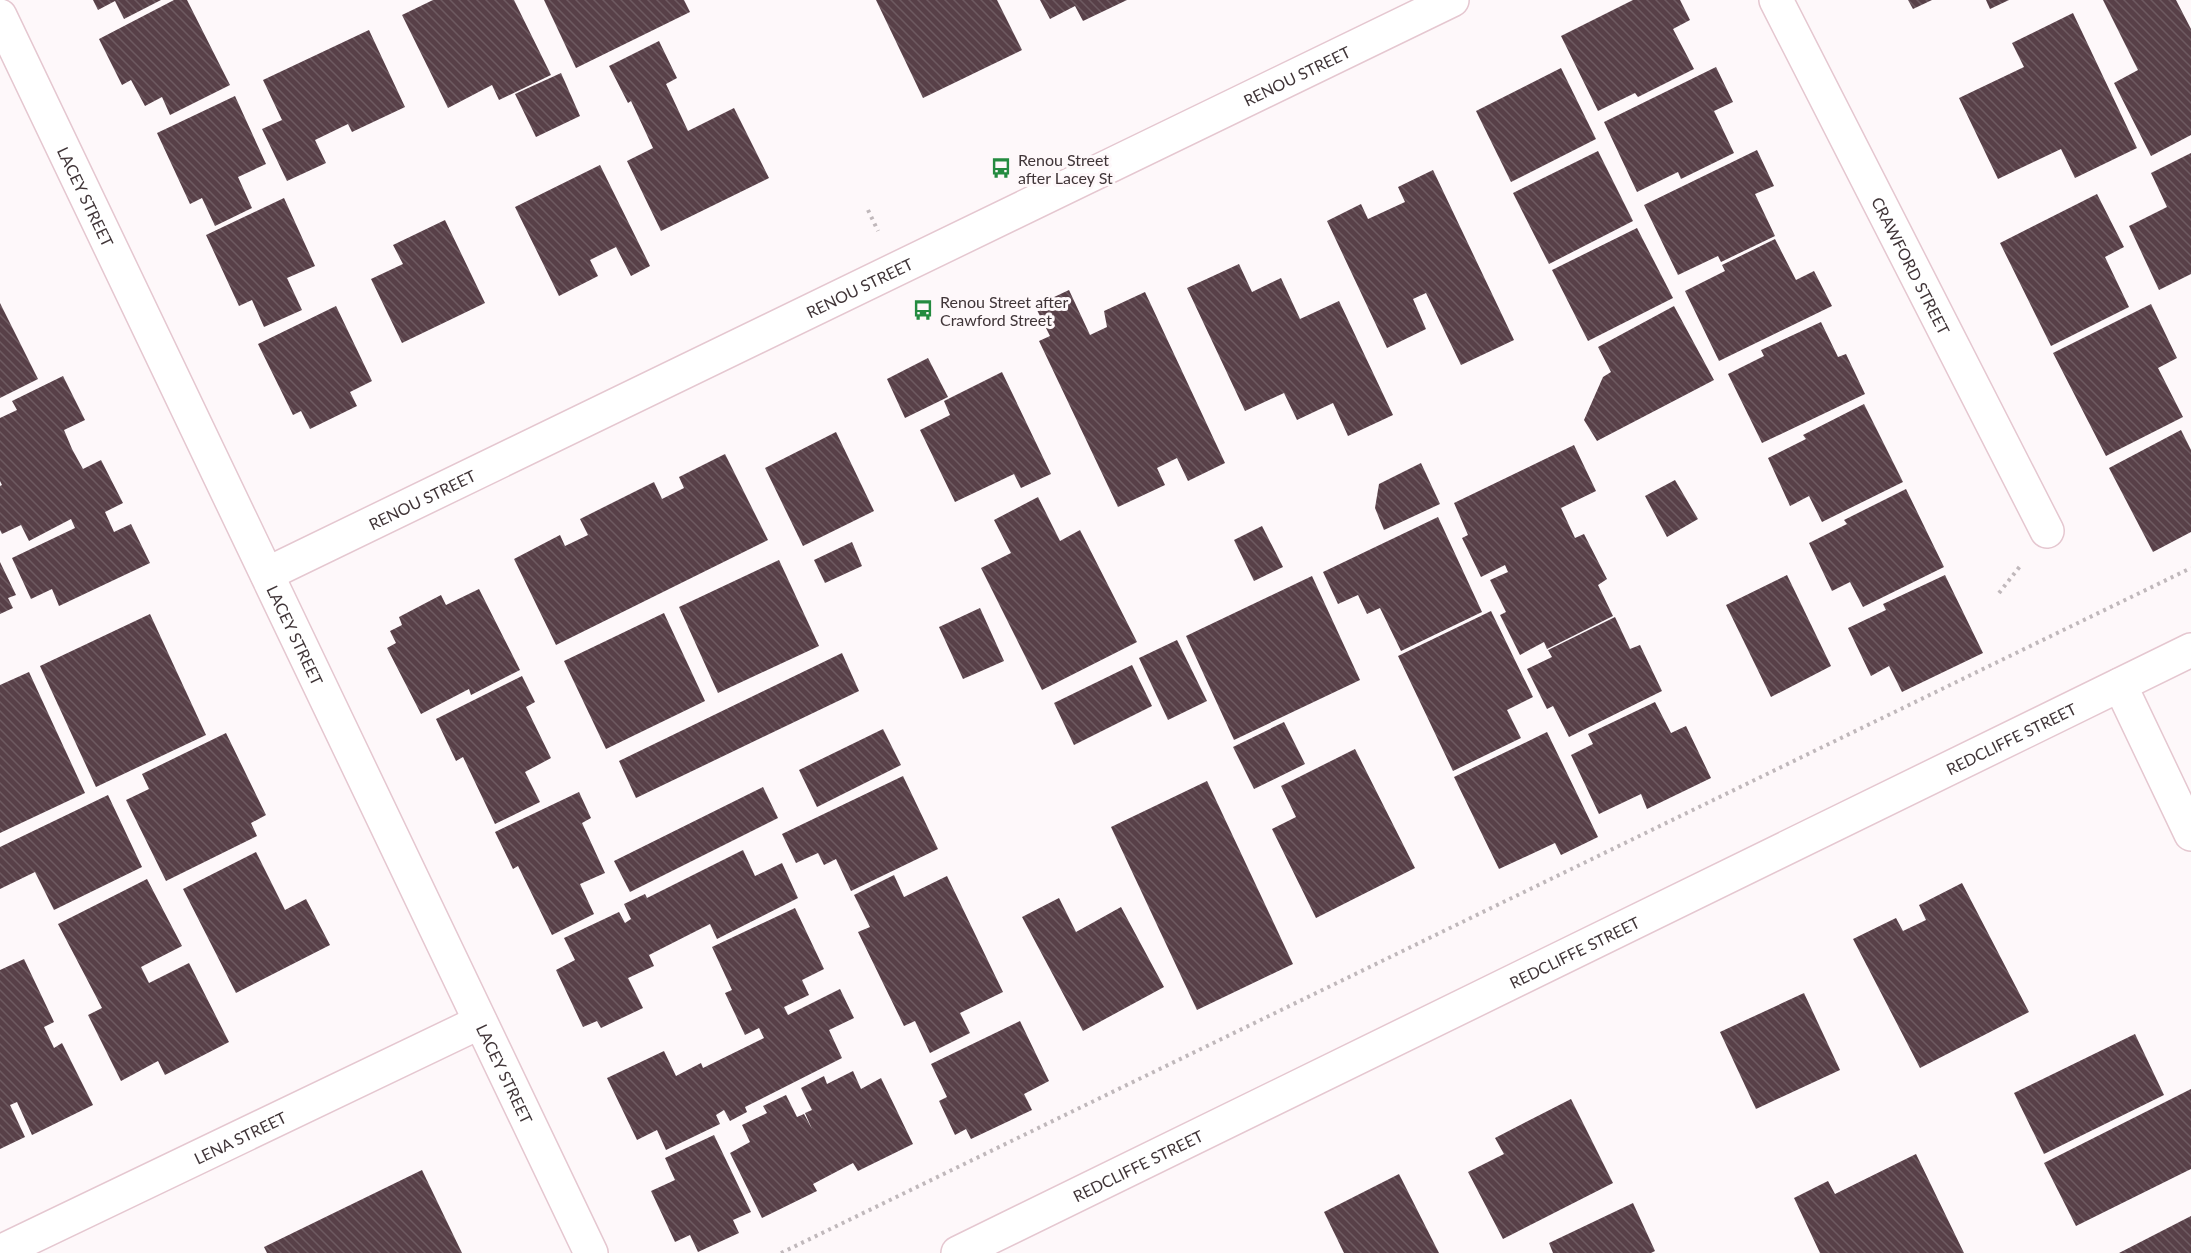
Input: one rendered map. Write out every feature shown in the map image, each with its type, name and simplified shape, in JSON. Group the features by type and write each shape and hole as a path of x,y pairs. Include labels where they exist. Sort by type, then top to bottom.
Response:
{"street":[{"name":"RENOU STREET","path":"267,574 1452,0"},
{"name":"CRAWFORD STREET","path":"1776,0 2047,531"},
{"name":"LACEY STREET","path":"0,16 11,65 267,574 591,1253"},
{"name":"REDCLIFFE STREET","path":"958,1253 2191,650"},
{"path":"2120,685 2191,834"},
{"name":"LENA STREET","path":"0,1252 480,1022"}],"path":[{"path":"868,210 882,238"},
{"path":"781,1253 2191,568"}],"building":[{"path":"93,0 161,0 124,19 115,1 98,10"},
{"path":"174,0 187,0 230,85 170,115 162,97 145,106 131,80 122,85 99,39"},
{"path":"433,0 514,0 551,75 499,100 492,85 448,108 402,15"},
{"path":"544,0 684,0 690,12 576,68"},
{"path":"876,0 997,0 1022,50 923,98"},
{"path":"1040,0 1127,0 1083,21 1075,6 1050,19"},
{"path":"1633,0 1680,0 1690,20 1673,29 1694,69 1638,97 1635,93 1598,111 1561,36"},
{"path":"1908,0 1932,0 1913,9"},
{"path":"1986,0 2009,0 1990,9"},
{"path":"2103,0 2176,0 2191,29 2191,135 2151,156 2114,83 2138,70"},
{"path":"2073,13 2137,148 2075,178 2061,149 1998,179 1959,98 2024,67 2012,43"},
{"path":"369,30 405,107 352,132 348,124 315,140 326,163 287,181 262,129 282,120 263,80"},
{"path":"659,41 677,78 666,84 688,131 734,108 769,178 661,231 627,161 653,148 631,101 628,103 609,66"},
{"path":"1716,67 1733,102 1714,111 1734,153 1681,179 1678,172 1637,192 1604,122"},
{"path":"1561,68 1596,139 1511,182 1476,111"},
{"path":"561,73 580,116 536,137 515,94"},
{"path":"235,96 266,164 238,177 252,208 215,226 202,198 190,204 157,133"},
{"path":"1757,150 1774,186 1755,194 1775,236 1721,262 1718,256 1678,275 1644,205"},
{"path":"1598,151 1633,221 1549,264 1513,193"},
{"path":"2191,153 2191,274 2159,290 2129,226 2167,207 2151,173"},
{"path":"600,165 650,266 631,276 616,247 590,260 598,276 559,296 515,207"},
{"path":"1433,170 1514,340 1461,365 1426,293 1413,299 1426,329 1387,348 1327,221 1361,204 1368,219 1405,202 1398,187"},
{"path":"2097,194 2124,247 2105,257 2129,307 2051,346 2000,243"},
{"path":"284,198 315,266 287,278 302,310 264,327 252,300 239,306 206,235"},
{"path":"445,220 485,303 402,343 371,279 403,264 393,245"},
{"path":"1637,228 1673,298 1588,341 1552,270"},
{"path":"1775,239 1796,280 1814,271 1832,306 1719,361 1685,291 1725,271 1722,265"},
{"path":"1239,264 1252,292 1281,278 1300,319 1339,301 1393,415 1348,436 1333,403 1297,420 1284,393 1245,411 1187,288"},
{"path":"1069,290 1090,335 1107,327 1104,311 1145,292 1225,463 1188,481 1177,458 1157,468 1165,485 1118,507 1039,341 1050,336 1035,306"},
{"path":"0,303 38,379 0,398"},
{"path":"2151,304 2177,358 2158,368 2183,417 2106,456 2053,353"},
{"path":"336,306 372,381 350,392 357,406 310,429 301,411 293,415 258,344"},
{"path":"1674,306 1714,380 1597,441 1584,420 1603,377 1611,372 1598,347"},
{"path":"1821,322 1838,357 1846,354 1865,394 1762,443 1728,374 1764,356 1761,350"},
{"path":"928,358 948,397 905,418 887,379"},
{"path":"1002,372 1051,474 1021,488 1014,474 955,502 920,430 950,415 944,401"},
{"path":"63,376 85,420 64,430 72,449 83,469 101,460 123,503 105,512 114,532 131,524 150,563 59,606 52,589 31,599 12,558 75,528 71,519 29,541 21,525 2,534 0,530 0,486 2,485 0,481 0,418 17,410 12,401"},
{"path":"1864,404 1903,482 1822,522 1809,496 1790,506 1768,458 1806,439 1803,435"},
{"path":"2181,430 2191,450 2191,532 2153,552 2109,468"},
{"path":"836,432 874,511 803,546 765,468"},
{"path":"1574,445 1596,491 1561,508 1575,538 1584,534 1607,579 1598,585 1613,616 1547,649 1544,642 1520,655 1500,615 1506,612 1490,580 1508,572 1505,565 1481,577 1462,538 1468,535 1454,503"},
{"path":"725,454 768,540 556,645 514,559 560,535 565,546 588,535 580,519 654,482 662,499 684,488 679,477"},
{"path":"1421,463 1440,504 1384,530 1375,508 1379,484"},
{"path":"1675,480 1698,519 1667,537 1645,496"},
{"path":"1906,489 1944,567 1863,607 1850,582 1832,591 1809,543 1847,524 1844,520"},
{"path":"1038,497 1060,541 1080,530 1137,642 1042,690 981,568 1011,553 994,520"},
{"path":"1438,517 1482,612 1401,651 1380,608 1367,614 1358,595 1338,604 1323,572"},
{"path":"1262,526 1283,567 1254,581 1234,540"},
{"path":"852,542 862,566 825,583 814,560"},
{"path":"779,560 819,646 718,693 679,607"},
{"path":"0,562 16,595 8,598 13,608 0,614"},
{"path":"1787,575 1831,666 1771,697 1726,605"},
{"path":"1945,575 1983,653 1902,692 1889,666 1871,676 1848,628 1886,610 1883,604"},
{"path":"1312,576 1360,680 1234,740 1186,636"},
{"path":"479,589 520,670 471,695 469,689 421,714 387,648 396,643 390,631 402,625 399,617 441,595 446,605"},
{"path":"980,608 1004,661 963,679 939,627"},
{"path":"1491,611 1533,697 1507,710 1521,738 1453,771 1398,656"},
{"path":"664,613 705,701 606,749 564,661"},
{"path":"150,614 206,735 96,787 40,666"},
{"path":"1615,617 1630,649 1640,645 1662,691 1569,737 1553,706 1547,709 1527,669 1552,657 1548,650"},
{"path":"1177,640 1207,701 1168,720 1139,658"},
{"path":"842,653 859,691 636,798 619,761"},
{"path":"1132,665 1152,706 1074,745 1054,703"},
{"path":"29,672 85,793 0,833 0,685"},
{"path":"522,676 535,702 526,707 551,758 525,772 540,802 495,824 463,757 456,761 436,719"},
{"path":"1655,702 1671,733 1686,726 1711,778 1647,809 1641,794 1599,814 1571,755 1593,744 1588,734"},
{"path":"1284,722 1305,764 1254,789 1233,747"},
{"path":"883,729 901,765 817,807 799,770"},
{"path":"1547,732 1598,837 1561,855 1555,843 1499,869 1454,777"},
{"path":"226,733 266,815 251,823 257,836 166,881 126,800 149,789 142,774"},
{"path":"1355,749 1415,868 1316,918 1272,829 1296,817 1281,786"},
{"path":"903,776 938,849 851,891 836,859 824,865 818,853 796,863 782,834"},
{"path":"1207,781 1293,964 1197,1010 1111,827"},
{"path":"763,787 778,818 630,892 614,861"},
{"path":"579,792 591,818 582,823 605,873 580,884 594,914 552,935 518,866 513,869 495,832"},
{"path":"108,795 142,867 54,910 35,872 0,889 0,847"},
{"path":"743,850 755,876 782,863 798,898 717,939 710,924 649,955 654,966 628,978 643,1008 601,1028 597,1021 583,1027 556,970 575,960 564,938 619,912 625,923 631,919 624,904 645,894 647,898"},
{"path":"256,852 285,910 306,899 330,945 236,993 183,889"},
{"path":"894,875 904,897 947,876 1003,992 960,1013 970,1033 930,1053 915,1021 904,1026 858,932 870,927 854,895"},
{"path":"147,879 182,946 141,967 149,983 189,963 229,1042 165,1075 158,1061 121,1081 88,1015 102,1008 58,924"},
{"path":"1962,883 2029,1012 1920,1068 1853,939 1896,918 1903,931 1926,920 1919,905"},
{"path":"1059,898 1076,932 1121,907 1164,987 1083,1031 1022,917"},
{"path":"795,908 824,969 802,980 809,995 784,1007 788,1015 840,989 854,1018 829,1030 842,1058 745,1107 747,1112 730,1121 724,1110 716,1115 720,1124 666,1150 657,1130 637,1140 607,1078 664,1051 676,1076 701,1063 703,1068 764,1038 759,1028 745,1035 725,993 732,990 712,947"},
{"path":"24,959 54,1022 44,1027 54,1048 62,1043 93,1105 32,1135 17,1102 10,1105 25,1137 0,1149 0,970"},
{"path":"1804,993 1840,1070 1756,1109 1720,1032"},
{"path":"1020,1021 1049,1081 1024,1094 1032,1110 971,1139 966,1129 955,1135 939,1101 947,1097 931,1064"},
{"path":"2135,1034 2164,1095 2044,1154 2014,1093"},
{"path":"853,1071 861,1089 881,1078 913,1144 858,1171 853,1163 813,1184 817,1191 762,1218 730,1153 750,1142 742,1125 767,1113 763,1106 786,1095 797,1117 804,1114 812,1129 805,1113 812,1110 801,1088 824,1076 827,1084"},
{"path":"2191,1089 2191,1169 2076,1226 2044,1163"},
{"path":"1571,1099 1613,1183 1503,1239 1468,1172 1504,1154 1495,1138"},
{"path":"714,1135 751,1212 733,1220 739,1233 698,1252 690,1235 675,1242 651,1191 675,1180 665,1158"},
{"path":"1916,1154 1964,1253 1820,1253 1794,1198 1828,1181 1835,1194"},
{"path":"422,1170 462,1253 267,1253 264,1247"},
{"path":"1399,1174 1439,1253 1344,1253 1324,1212"},
{"path":"1633,1203 1655,1251 1651,1253 1553,1253 1549,1243"},
{"path":"2191,1216 2191,1253 2119,1253"}],"place":[{"name":"Renou Street after Lacey St","path":"1001,168"},
{"name":"Renou Street after Crawford Street","path":"923,310"}]}
